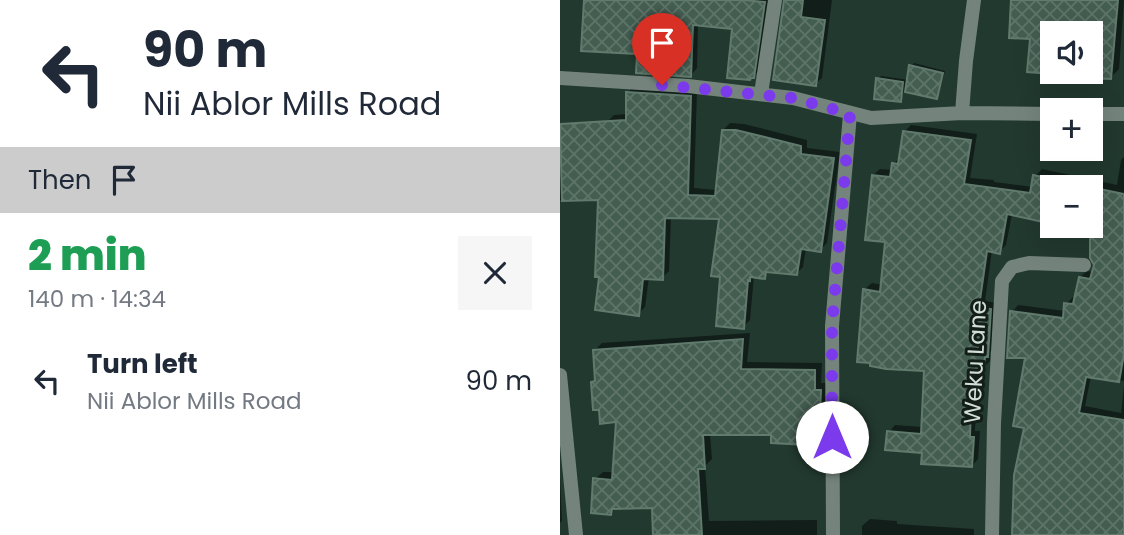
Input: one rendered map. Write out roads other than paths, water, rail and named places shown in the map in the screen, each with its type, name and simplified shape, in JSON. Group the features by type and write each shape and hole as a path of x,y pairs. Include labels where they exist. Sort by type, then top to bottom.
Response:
{"street":[{"path":"761,94 775,0"},
{"path":"962,113 974,0"},
{"path":"560,78 688,86 793,98 871,118 962,113 1040,114"},
{"path":"833,535 832,326 850,114"},
{"path":"1103,114 1124,114"},
{"name":"Weku Lane","path":"992,535 994,423 1002,281 1012,267 1029,263 1084,265"},
{"path":"560,375 563,436 576,535"}]}
